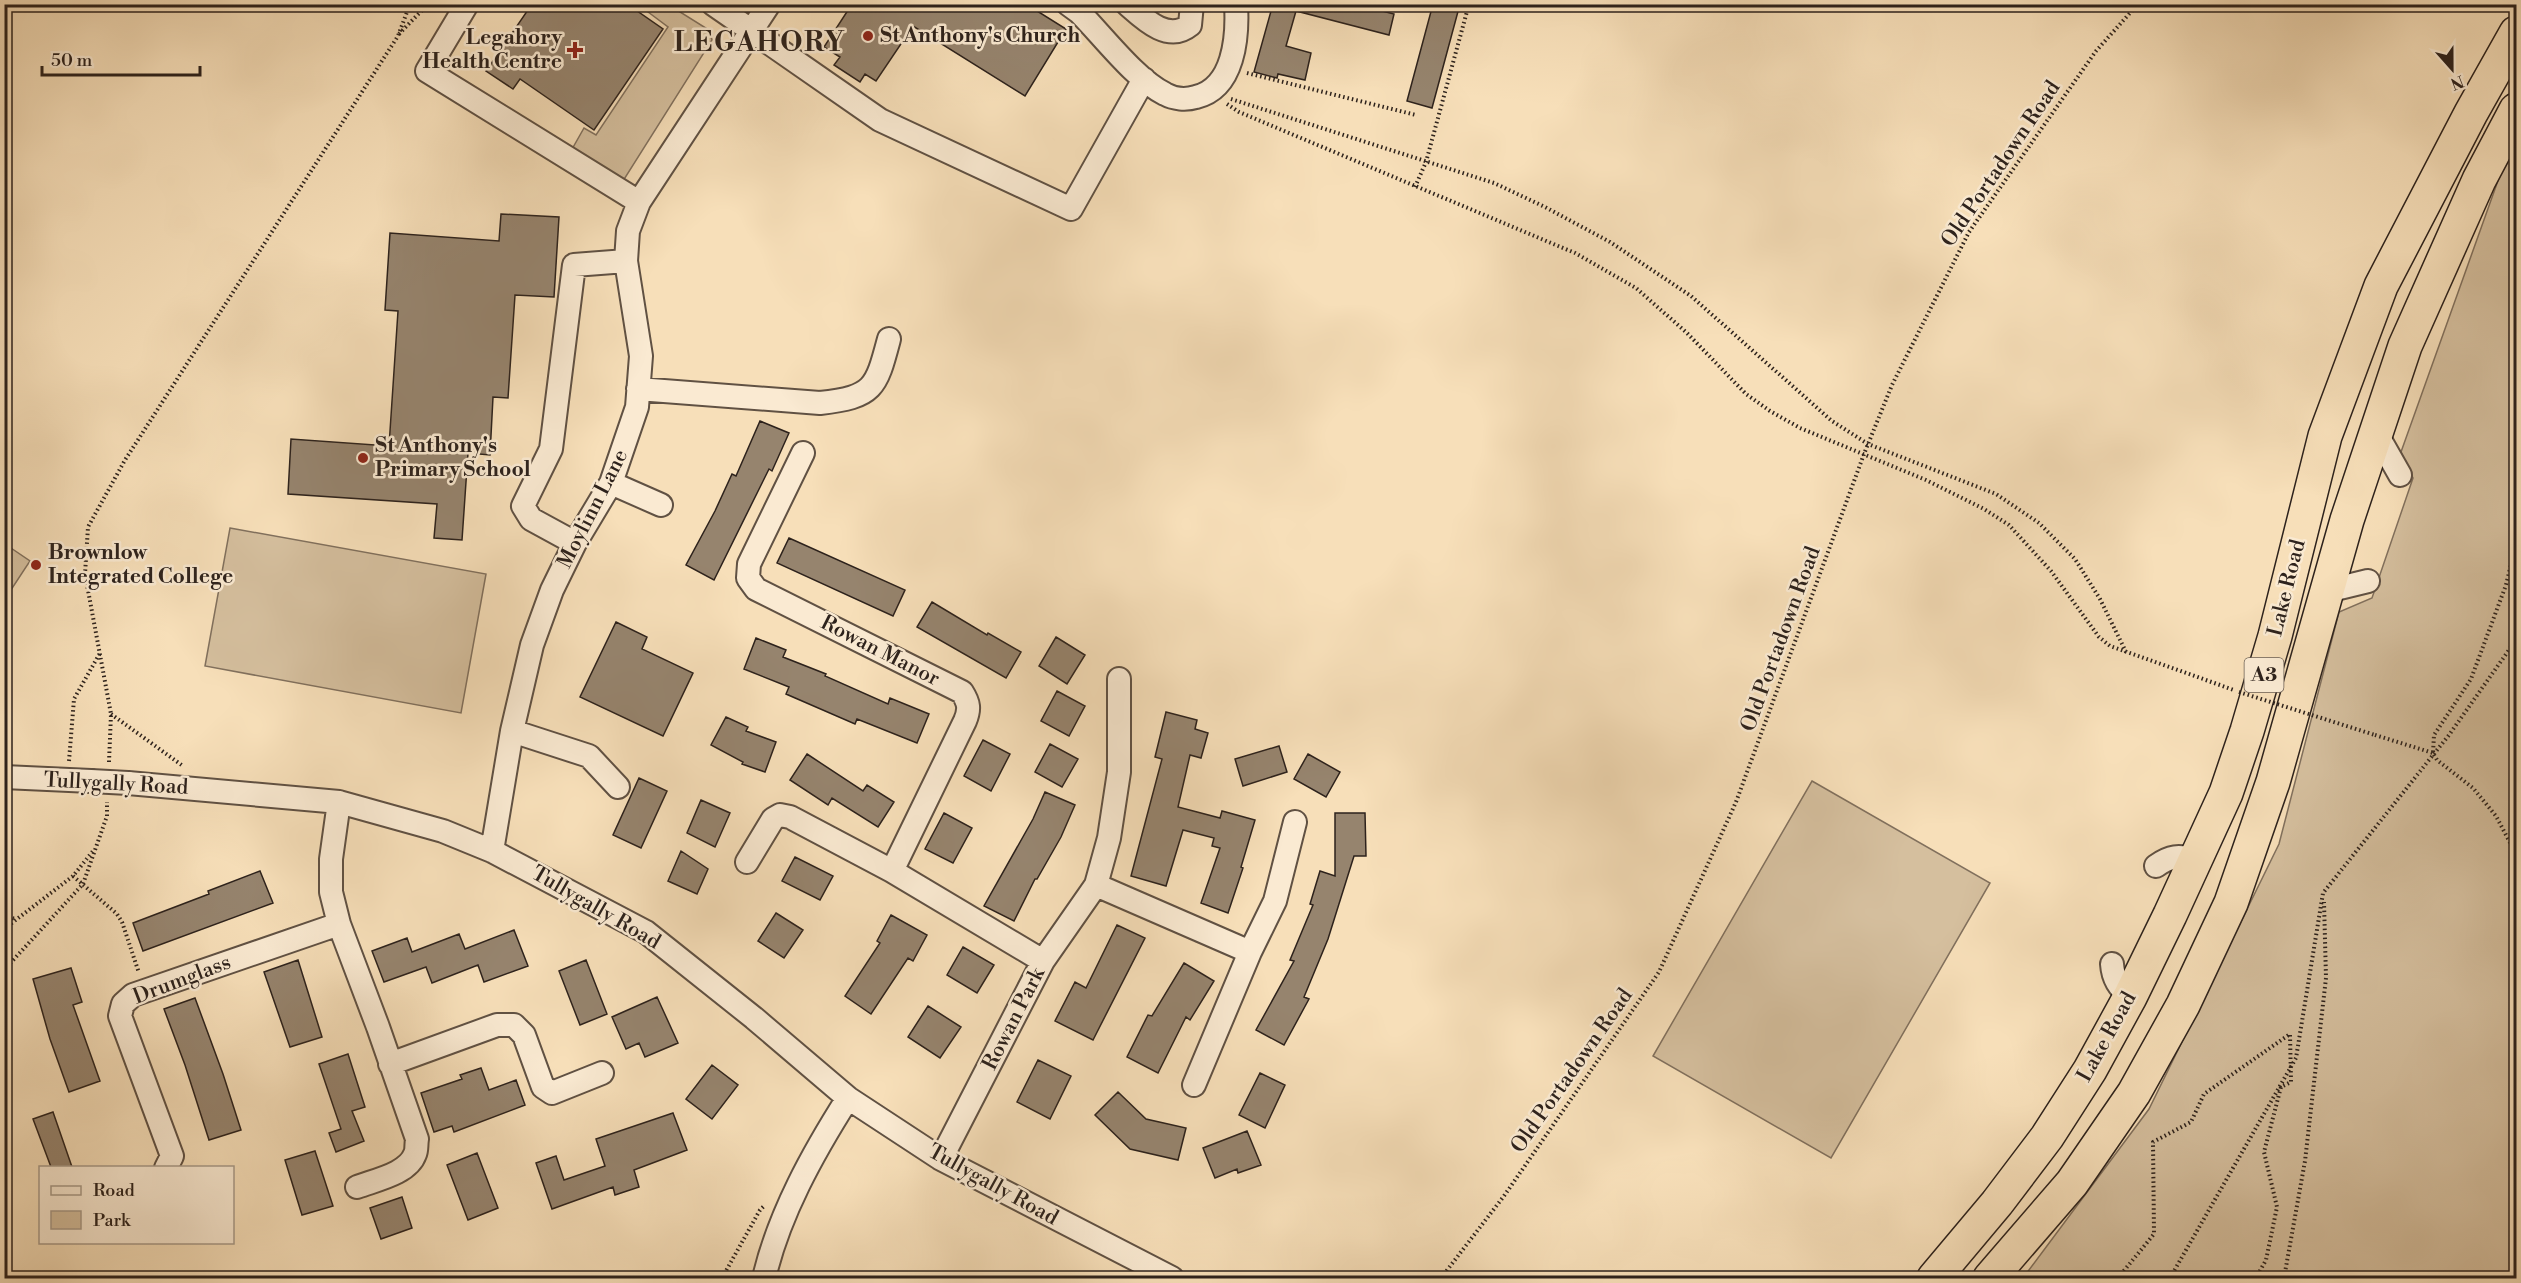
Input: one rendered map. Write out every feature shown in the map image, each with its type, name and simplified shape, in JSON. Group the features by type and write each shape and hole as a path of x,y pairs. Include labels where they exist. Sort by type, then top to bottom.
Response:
{"highway":[{"name":"Lake Road","path":"1934,1278 1997,1203 2047,1137 2090,1070 2130,997 2195,860 2226,793 2247,731 2276,636 2325,436 2381,286 2471,113 2517,33"},
{"name":"Lake Road","path":"1990,1278 2072,1183 2134,1093 2183,1005 2235,892 2273,782 2375,431 2415,324 2479,180 2517,110"}],"street":[{"path":"467,4 427,71 639,202"},
{"path":"713,4 879,120 1071,209 1144,79"},
{"name":"Moylinn Lane","path":"492,850 512,731 532,645 552,590 575,543 611,483 637,407 641,356 626,261 628,231 639,202 769,4"},
{"path":"1068,4 1144,79 1165,94 1189,99 1215,89 1228,69 1235,38 1236,4"},
{"path":"1127,4 1158,29 1174,32 1183,31 1190,25 1192,4"},
{"path":"575,543 531,519 524,506 551,449 574,265 626,261"},
{"path":"638,389 820,403 847,400 866,390 878,379 889,339"},
{"path":"2375,431 2400,475"},
{"name":"Rowan Manor","path":"803,453 749,564 748,578 756,589 962,693 968,701 969,712 965,721 892,871"},
{"path":"611,483 661,505"},
{"path":"2327,591 2368,581"},
{"name":"Rowan Park","path":"941,1159 1043,961 1096,885 1109,838 1119,772 1119,679"},
{"path":"512,731 589,756 618,787"},
{"name":"Tullygally Road","path":"4,777 128,783 339,802 443,831 492,850 645,932 754,1018 848,1098 941,1159 1172,1278"},
{"path":"339,802 331,858 331,892 339,924 417,1139 415,1155 396,1173 357,1186"},
{"path":"747,862 772,819 780,815 790,817 892,871 1043,961"},
{"path":"1194,1085 1250,952 1275,902 1295,822"},
{"path":"2156,866 2168,858 2182,855 2195,860"},
{"path":"1096,885 1250,952"},
{"name":"Drumglass","path":"167,1166 172,1156 120,1016 123,1004 134,995 339,924"},
{"path":"2112,964 2113,976 2120,989 2130,997"},
{"path":"390,1064 497,1025 514,1025 524,1035 543,1087 552,1093 602,1073"},
{"path":"764,1278 771,1249 818,1146 848,1098"}],"path":[{"path":"398,36 410,4"},
{"path":"4,970 83,884 107,816 102,782 111,714 85,574 88,527 125,460 398,36 428,4"},
{"path":"1415,187 1426,162 1469,4"},
{"name":"Old Portadown Road","path":"1441,1278 1504,1196 1659,972 1736,802 1864,454 1892,385 1969,232 2096,51 2138,4"},
{"path":"1228,69 1416,115"},
{"path":"1209,92 1494,183 1610,242 1691,296 1832,421 1868,444 1996,494 2039,523 2075,559 2100,599 2127,653"},
{"path":"1209,92 1239,112 1575,253 1636,288 1687,333 1746,394 1770,411 1800,428 1926,480 1984,509 2009,525 2051,571 2099,637 2110,646 2239,692 2433,753"},
{"path":"2517,544 2506,585 2475,669 2434,735 2433,753 2437,760 2473,788 2496,816 2517,854"},
{"path":"2170,1278 2296,1058 2323,893 2449,735 2517,640"},
{"path":"68,780 74,699 100,653"},
{"path":"111,714 186,768"},
{"path":"4,929 73,876 96,848"},
{"path":"73,876 117,914 122,922 145,991"},
{"path":"2284,1278 2305,1161 2326,978 2323,893"},
{"path":"4,915 15,919"},
{"path":"2118,1278 2154,1234 2153,1142 2191,1122 2204,1094 2290,1034 2291,1082 2281,1087 2264,1152 2277,1208 2266,1260 2256,1278"}],"green space":[{"path":"669,5 709,30 712,40 623,181 571,151 584,128 596,135 668,27 640,6"},
{"path":"2516,148 2516,1278 2023,1278 2149,1109 2279,844 2339,612 2372,598 2413,478 2401,452 2500,175"},
{"path":"230,528 486,574 461,713 205,666"},
{"path":"5,544 30,561 5,599"},
{"path":"1812,781 1990,883 1831,1158 1653,1056"}],"building":[{"name":"Legahory Health Centre","path":"532,4 627,4 663,29 594,130 520,79 513,89 486,71"},
{"path":"852,4 1026,4 1066,29 1025,96 913,26 876,81 865,74 860,82 834,65 840,57 824,47"},
{"path":"1273,4 1355,4 1394,14 1389,35 1296,11 1286,46 1311,53 1305,80 1278,74 1277,78 1254,72"},
{"path":"1433,4 1460,4 1432,108 1407,101"},
{"path":"501,214 559,217 554,297 515,295 508,398 493,397 490,455 468,453 462,540 434,538 437,504 288,494 291,439 389,446 398,311 385,310 390,233 499,241"},
{"path":"760,421 789,433 772,471 769,469 714,580 686,565 732,474 736,476"},
{"path":"789,538 905,590 893,616 777,563"},
{"path":"932,602 987,635 988,633 1021,652 1006,678 917,627"},
{"path":"616,622 647,637 642,649 693,673 663,736 580,697"},
{"path":"1056,637 1085,655 1067,684 1039,666"},
{"path":"756,638 786,650 783,657 826,674 825,676 888,704 890,698 929,714 917,743 857,719 855,724 786,694 789,687 744,669"},
{"path":"1057,691 1085,706 1069,736 1041,721"},
{"path":"1166,712 1197,720 1195,729 1208,733 1201,758 1190,755 1178,807 1220,818 1222,811 1255,820 1241,867 1243,868 1228,913 1201,903 1220,848 1212,846 1214,838 1183,830 1166,886 1131,876 1162,759 1155,757"},
{"path":"726,717 748,727 746,731 776,742 765,772 742,764 743,762 711,745"},
{"path":"983,740 1010,754 991,791 964,776"},
{"path":"1050,744 1078,759 1062,787 1035,772"},
{"path":"1279,746 1287,772 1243,786 1235,759"},
{"path":"807,754 863,791 867,785 894,802 878,827 832,798 828,805 790,780"},
{"path":"1308,754 1340,772 1326,797 1294,779"},
{"path":"639,778 667,791 641,848 613,835"},
{"path":"1045,792 1075,805 1061,837 1035,879 1014,921 984,906 1033,819"},
{"path":"701,800 730,813 715,847 687,833"},
{"path":"944,813 972,828 953,863 925,849"},
{"path":"1335,813 1365,813 1366,856 1354,856 1328,939 1304,997 1309,999 1284,1045 1256,1030 1294,961 1290,960 1313,905 1310,904 1320,871 1335,876"},
{"path":"681,851 708,869 697,894 668,881"},
{"path":"795,857 833,876 820,900 782,881"},
{"path":"260,871 273,903 143,951 133,923 209,894 208,891"},
{"path":"776,913 803,930 784,958 758,941"},
{"path":"891,915 927,935 913,961 908,958 871,1014 845,996 880,943 877,941"},
{"path":"1117,925 1145,938 1093,1040 1055,1021 1075,982 1086,988"},
{"path":"514,930 528,966 484,982 478,965 432,983 426,967 384,982 372,951 407,938 412,952 459,934 465,949"},
{"path":"963,947 994,965 977,993 947,975"},
{"path":"298,960 322,1037 290,1047 264,972"},
{"path":"586,960 607,1014 580,1025 559,971"},
{"path":"1184,963 1214,981 1190,1020 1186,1017 1158,1073 1127,1057 1148,1015 1152,1016"},
{"path":"71,968 82,1002 73,1005 100,1081 69,1092 50,1039 33,979"},
{"path":"657,997 678,1043 645,1057 639,1043 626,1049 612,1017"},
{"path":"195,998 241,1130 209,1140 164,1009"},
{"path":"928,1006 961,1027 940,1058 908,1037"},
{"path":"348,1054 365,1107 352,1111 364,1141 336,1152 329,1133 341,1129 319,1064"},
{"path":"1038,1060 1071,1076 1050,1119 1017,1102"},
{"path":"712,1065 738,1085 712,1119 686,1099"},
{"path":"481,1068 489,1090 516,1080 525,1105 454,1132 452,1126 434,1132 421,1093 462,1079 460,1075"},
{"path":"1260,1073 1285,1085 1265,1128 1239,1115"},
{"path":"1118,1092 1146,1119 1186,1128 1178,1160 1130,1149 1095,1115"},
{"path":"53,1112 72,1166 51,1166 33,1119"},
{"path":"673,1113 687,1150 634,1170 639,1187 615,1195 613,1187 552,1209 536,1163 556,1156 564,1180 605,1166 596,1139"},
{"path":"1247,1131 1261,1165 1238,1173 1237,1169 1215,1178 1203,1148"},
{"path":"315,1151 333,1206 302,1215 285,1160"},
{"path":"477,1153 498,1208 468,1220 447,1165"},
{"path":"402,1197 412,1228 381,1239 370,1208"}],"place":[{"name":"St Anthony's Church","path":"868,36"},
{"name":"Legahory Health Centre","path":"575,50"},
{"name":"St Anthony's Primary School","path":"363,458"},
{"name":"Brownlow Integrated College","path":"36,565"}],"district":[{"name":"LEGAHORY","path":"760,43"}]}
